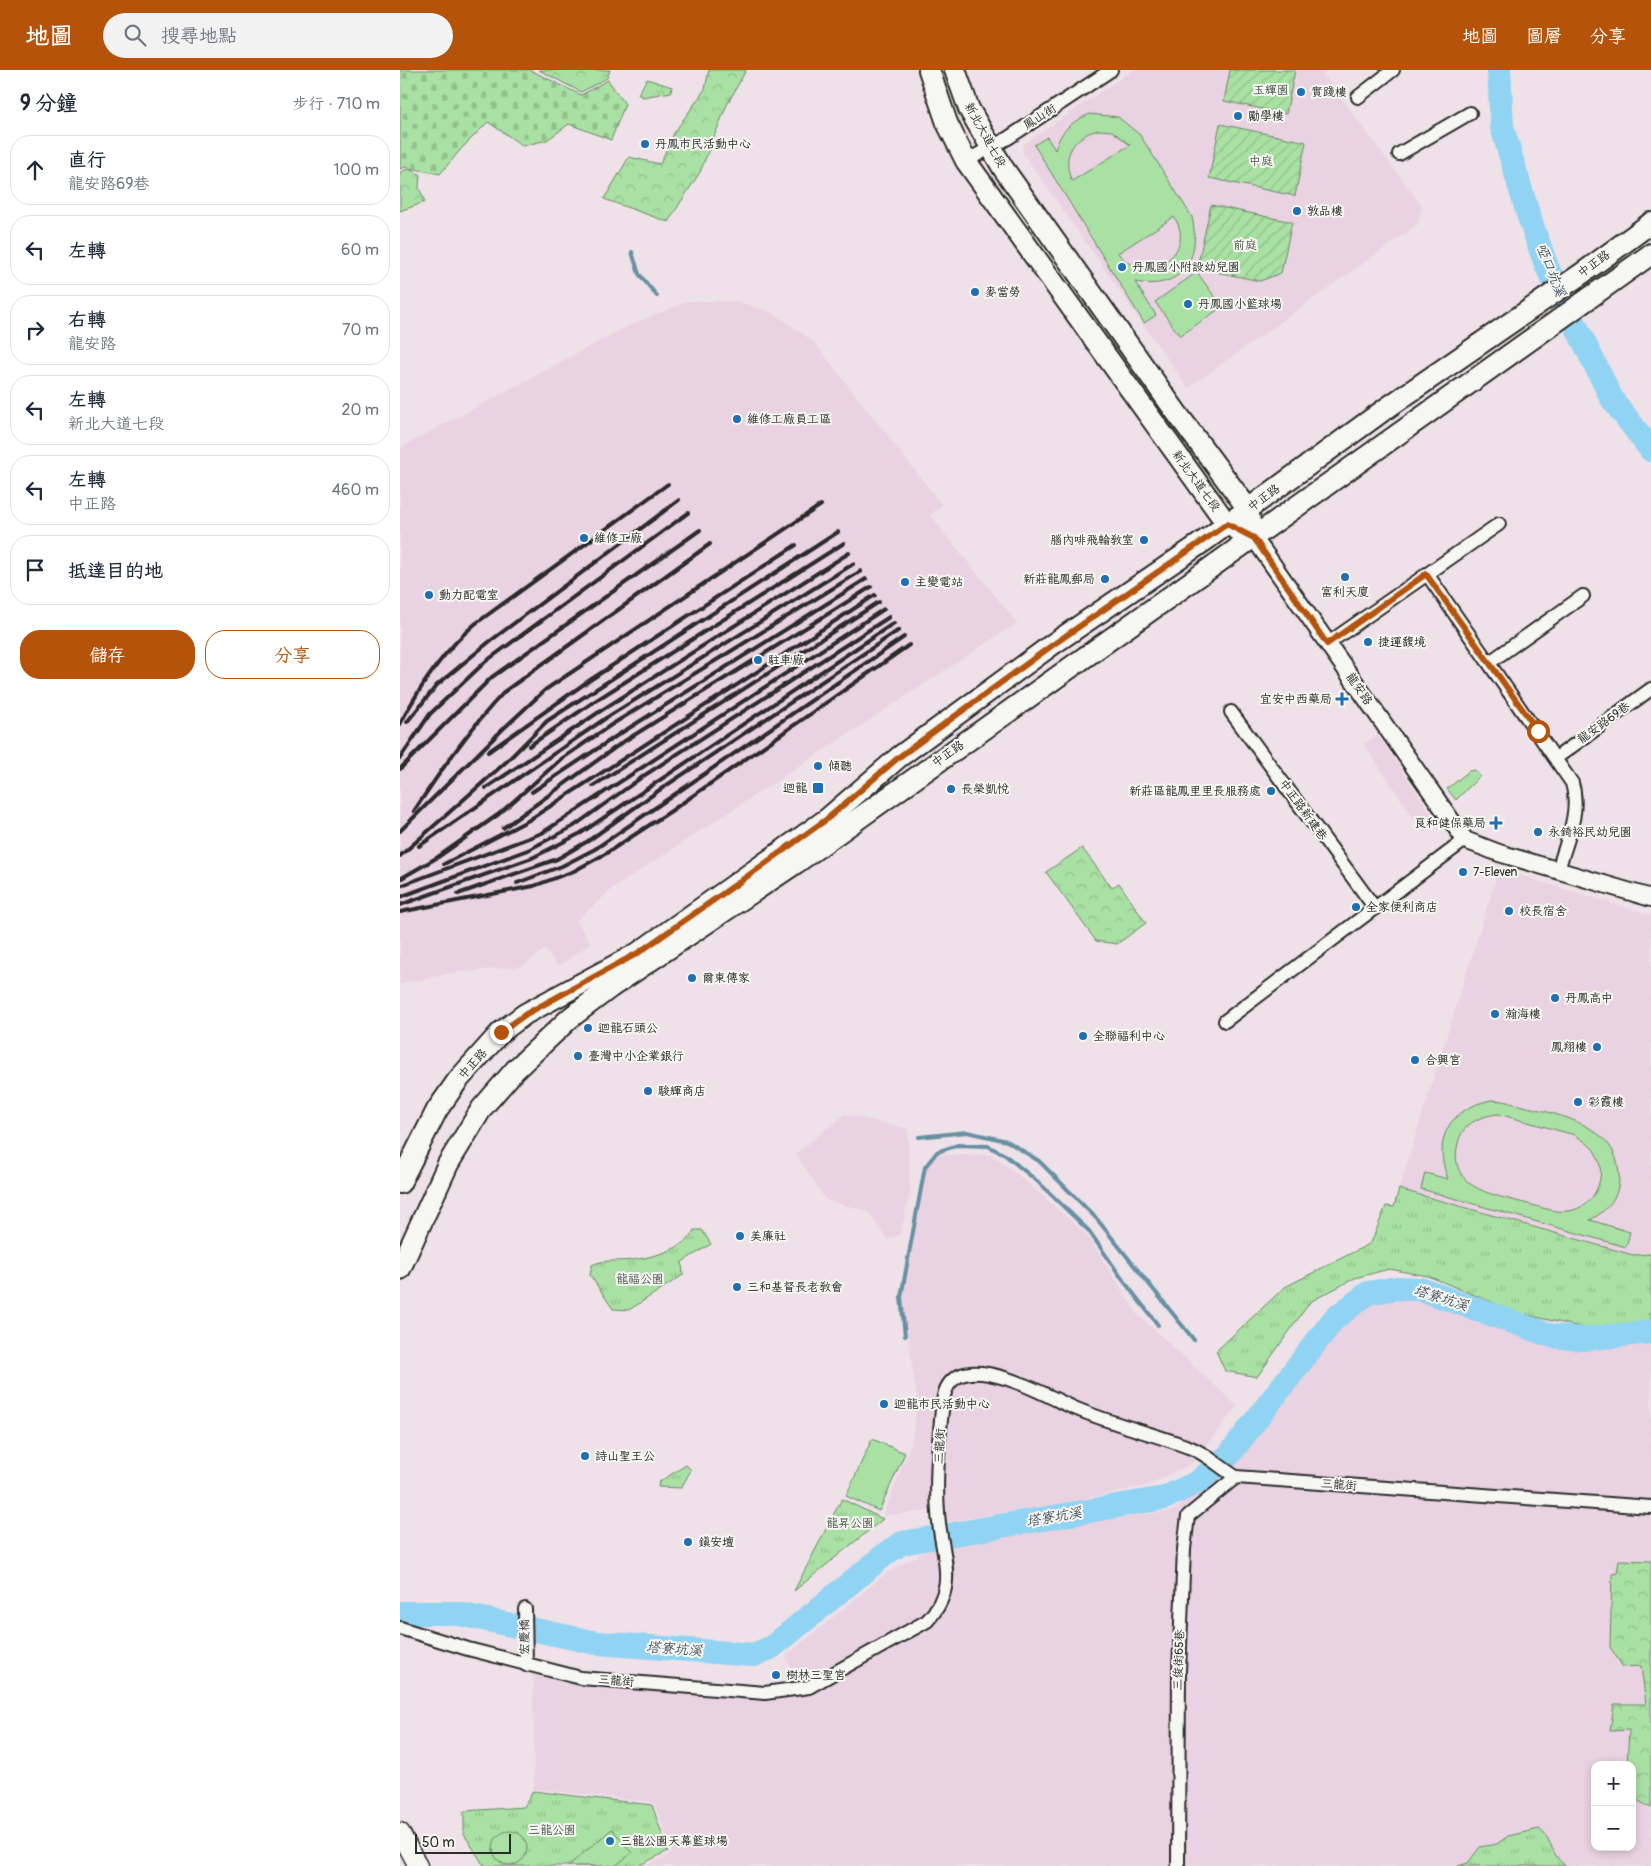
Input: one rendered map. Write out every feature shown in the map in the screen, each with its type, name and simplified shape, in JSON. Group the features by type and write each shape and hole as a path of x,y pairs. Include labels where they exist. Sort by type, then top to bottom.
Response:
{"main road":[{"name":"新北大道七段","path":"929,70 947,123 966,161 1227,524 1254,538"},
{"name":"新北大道七段","path":"955,70 969,109 990,147 1170,404 1248,509 1254,538"},
{"name":"中正路","path":"400,1183 437,1110 458,1080 501,1032 526,1014 638,953 738,883 827,819 921,740 1054,644 1227,524 1384,410 1584,272 1651,223"},
{"name":"中正路","path":"400,1269 448,1164 482,1108 499,1086 570,1018 611,987 788,868 1651,254"},
{"path":"553,999 570,1018"},
{"path":"400,1832 418,1866"}],"street":[{"name":"鳳山街","path":"966,161 1112,70"},
{"path":"1358,97 1392,70"},
{"path":"1399,154 1470,113"},
{"path":"1327,644 1499,524"},
{"name":"龍安路","path":"1254,538 1465,840"},
{"path":"1426,574 1490,662 1572,783 1576,794 1575,810 1558,870"},
{"path":"1490,662 1583,596"},
{"name":"龍安路69巷","path":"1556,758 1651,689"},
{"name":"中正路新建巷","path":"1231,712 1375,908"},
{"path":"1225,1021 1465,840 1651,898"},
{"name":"三龍街","path":"400,1628 526,1665 581,1678 765,1693 809,1687 927,1621 940,1605 946,1589 945,1548 938,1513 944,1389 953,1379 966,1374 1003,1376 1023,1383 1072,1407 1194,1449 1232,1475 1651,1507"},
{"name":"三俊街65巷","path":"1178,1866 1179,1671 1184,1549 1188,1516 1232,1475"},
{"name":"宏慶橋","path":"525,1609 526,1665"}],"shaded area":[{"path":"1133,70 1320,70 1422,206 1418,224 1188,388 1023,153 1023,145"},
{"path":"688,301 736,301 773,313 814,342 942,505 930,515 1017,623 613,888 576,921 591,943 558,966 545,949 523,966 451,973 400,984 400,448 626,327"},
{"path":"1378,735 1438,824 1424,833 1364,744"},
{"name":"丹鳳高中","path":"1499,869 1651,915 1651,1254 1633,1255 1399,1189"},
{"path":"845,1114 908,1129 910,1194 900,1234 887,1240 868,1211 826,1200 796,1154"},
{"path":"991,1155 1011,1169 1086,1234 1137,1314 1237,1406 1192,1463 1146,1486 1059,1504 946,1522 945,1509 883,1516 910,1447 916,1416 917,1397 902,1297 927,1167 936,1156"},
{"path":"1413,1296 1548,1345 1651,1338 1651,1866 646,1866 672,1853 654,1802 534,1789 533,1675 579,1684 764,1691 795,1678 786,1656 888,1572 927,1551 965,1538 1172,1511 1217,1477 1342,1326 1372,1303"}],"green space":[{"path":"400,70 530,70 581,95 608,80 625,104 611,140 569,124 547,140 523,146 488,122 440,174 405,167 400,169"},
{"path":"539,70 610,70 607,78 581,92"},
{"path":"709,70 746,70 726,107 700,172 668,222 604,199 629,157 660,164 674,133 705,89"},
{"name":"玉輝園","path":"1230,70 1295,70 1286,114 1224,101"},
{"path":"647,79 672,87 671,92 643,97 638,94"},
{"path":"1090,114 1118,117 1140,135 1192,217 1194,247 1184,269 1176,277 1165,282 1151,284 1135,282 1156,315 1144,323 1034,145 1047,137 1055,150 1060,137 1068,127","holes":["1099,130 1112,131 1130,145 1072,181 1068,163 1072,148 1083,137","1174,217 1180,230 1179,243 1174,253 1165,262 1154,266 1141,267 1129,263 1118,253"]},
{"name":"中庭","path":"1220,124 1306,142 1295,196 1209,178"},
{"path":"408,169 420,174 419,188 425,202 400,211 400,172"},
{"name":"前庭","path":"1211,205 1292,222 1281,273 1260,281 1197,268"},
{"name":"丹鳳國小籃球場","path":"1197,272 1222,307 1180,336 1155,302"},
{"path":"1475,770 1480,776 1456,800 1447,789 1469,771"},
{"path":"1082,848 1112,888 1119,883 1146,923 1117,944 1096,941 1046,872"},
{"path":"1491,1100 1503,1101 1558,1115 1593,1130 1606,1142 1615,1156 1619,1183 1615,1197 1607,1208 1590,1220 1630,1232 1626,1247 1421,1189 1425,1173 1448,1179 1442,1151 1448,1128 1455,1118 1476,1104","holes":["1498,1114 1575,1135 1595,1152 1599,1161 1600,1180 1597,1189 1586,1204 1568,1211 1546,1209 1486,1192 1465,1179 1459,1170 1456,1158 1458,1143 1463,1131 1478,1119"]},
{"path":"1399,1189 1633,1255 1651,1254 1651,1325 1598,1331 1518,1313 1428,1276 1389,1269 1355,1278 1310,1302 1257,1377 1225,1371 1216,1351 1285,1287 1371,1243 1386,1206 1394,1207"},
{"name":"龍福公園","path":"694,1230 702,1230 711,1244 682,1262 683,1275 629,1310 613,1309 590,1275 592,1265 596,1263 640,1259 667,1251 683,1243"},
{"path":"872,1439 905,1453 879,1511 846,1496"},
{"path":"686,1465 691,1470 681,1488 658,1487 659,1482"},
{"name":"龍昇公園","path":"842,1499 883,1519 794,1591 838,1506"},
{"path":"1619,1560 1651,1561 1651,1808 1636,1799 1636,1761 1627,1761 1629,1730 1610,1731 1614,1704 1646,1704 1641,1666 1623,1667 1610,1647 1612,1574 1617,1573"},
{"name":"三龍公園","path":"533,1791 652,1805 668,1851 638,1866 484,1866 464,1834 464,1811 524,1807"},
{"name":"三龍公園天幕籃球場","path":"612,1829 632,1853 615,1866 568,1866"},
{"path":"1539,1829 1544,1833 1557,1857 1566,1866 1458,1866 1468,1863 1480,1847 1497,1844 1508,1836"},
{"path":"510,1831 517,1832 522,1836 526,1841 526,1855 522,1860 517,1864 510,1865 503,1864 498,1860 494,1855 493,1848 494,1841 498,1836 503,1832"}],"waterway":[{"name":"啞口坑溪","path":"1499,70 1502,127 1529,217 1547,267 1612,399 1651,450"},
{"path":"632,252 639,274 657,296"},
{"path":"919,1137 967,1132 1007,1141 1039,1161 1096,1218 1194,1340"},
{"path":"905,1336 901,1297 925,1167 937,1152 958,1145 988,1146 1005,1155 1037,1181 1089,1231 1123,1280 1158,1325"},
{"name":"塔寮坑溪","path":"400,1613 454,1613 597,1643 754,1655 772,1647 888,1552 902,1543 1164,1498 1198,1482 1229,1455 1334,1319 1368,1293 1397,1288 1420,1289 1552,1336 1584,1339 1651,1332"}],"railway":[{"path":"400,724 442,657 463,634 668,484"},
{"path":"407,722 437,685 489,642 679,500"},
{"path":"400,831 545,690 821,505"},
{"path":"400,758 430,714 485,662 688,513"},
{"path":"400,769 492,677 700,530"},
{"path":"400,856 506,762 547,721 838,532"},
{"path":"529,746 595,701 844,543"},
{"path":"414,811 468,734 505,691 710,544"},
{"path":"488,752 584,684 796,545"},
{"path":"486,788 602,710 849,553"},
{"path":"419,846 606,718 853,564"},
{"path":"400,879 438,857 499,814 560,760 611,725 861,571"},
{"path":"532,792 618,735 866,579"},
{"path":"503,828 623,742 871,587"},
{"path":"444,864 529,820 875,595"},
{"path":"593,786 879,602"},
{"path":"400,886 542,833 884,609"},
{"path":"400,897 528,850 574,826 645,775 889,617"},
{"path":"400,905 532,858 581,833 894,623"},
{"path":"458,894 557,859 588,841 658,791 899,630"},
{"path":"517,883 562,866 595,849 904,637"},
{"path":"400,912 534,886 574,871 605,854 671,811 909,645"}],"place":[{"name":"實踐樓","path":"1301,92"},
{"name":"勵學樓","path":"1238,116"},
{"name":"丹鳳市民活動中心","path":"645,144"},
{"name":"敦品樓","path":"1297,211"},
{"name":"丹鳳國小附設幼兒園","path":"1122,267"},
{"name":"麥當勞","path":"975,292"},
{"name":"丹鳳國小籃球場","path":"1188,304"},
{"name":"維修工廠員工區","path":"737,419"},
{"name":"維修工廠","path":"584,538"},
{"name":"腦內啡飛輪教室","path":"1144,540"},
{"name":"富利天廈","path":"1345,577"},
{"name":"新莊龍鳳郵局","path":"1105,579"},
{"name":"主變電站","path":"905,582"},
{"name":"動力配電室","path":"429,595"},
{"name":"捷運馥境","path":"1368,642"},
{"name":"駐車廠","path":"758,660"},
{"name":"宜安中西藥局","path":"1342,699"},
{"name":"傾聽","path":"818,766"},
{"name":"迴龍","path":"818,788"},
{"name":"長榮凱悅","path":"951,789"},
{"name":"新莊區龍鳳里里長服務處","path":"1271,791"},
{"name":"良和健保藥局","path":"1496,823"},
{"name":"永錡裕民幼兒園","path":"1538,832"},
{"name":"7-Eleven","path":"1463,872"},
{"name":"全家便利商店","path":"1356,907"},
{"name":"校長宿舍","path":"1509,911"},
{"name":"爾東傳家","path":"692,978"},
{"name":"丹鳳高中","path":"1555,998"},
{"name":"瀚海樓","path":"1495,1014"},
{"name":"迴龍石頭公","path":"588,1028"},
{"name":"全聯福利中心","path":"1083,1036"},
{"name":"鳳翔樓","path":"1597,1047"},
{"name":"臺灣中小企業銀行","path":"578,1056"},
{"name":"合興宮","path":"1415,1060"},
{"name":"駿輝商店","path":"648,1091"},
{"name":"彩霞樓","path":"1578,1102"},
{"name":"美廉社","path":"740,1236"},
{"name":"三和基督長老教會","path":"737,1287"},
{"name":"迴龍市民活動中心","path":"884,1404"},
{"name":"詩山聖王公","path":"585,1456"},
{"name":"鎮安壇","path":"688,1542"},
{"name":"樹林三聖宮","path":"776,1675"},
{"name":"三龍公園天幕籃球場","path":"610,1841"}],"route":[{"path":"501,1032 526,1014 638,953 827,819 899,757 1054,644 1227,524 1254,538 1327,644 1426,574 1538,731"}]}
